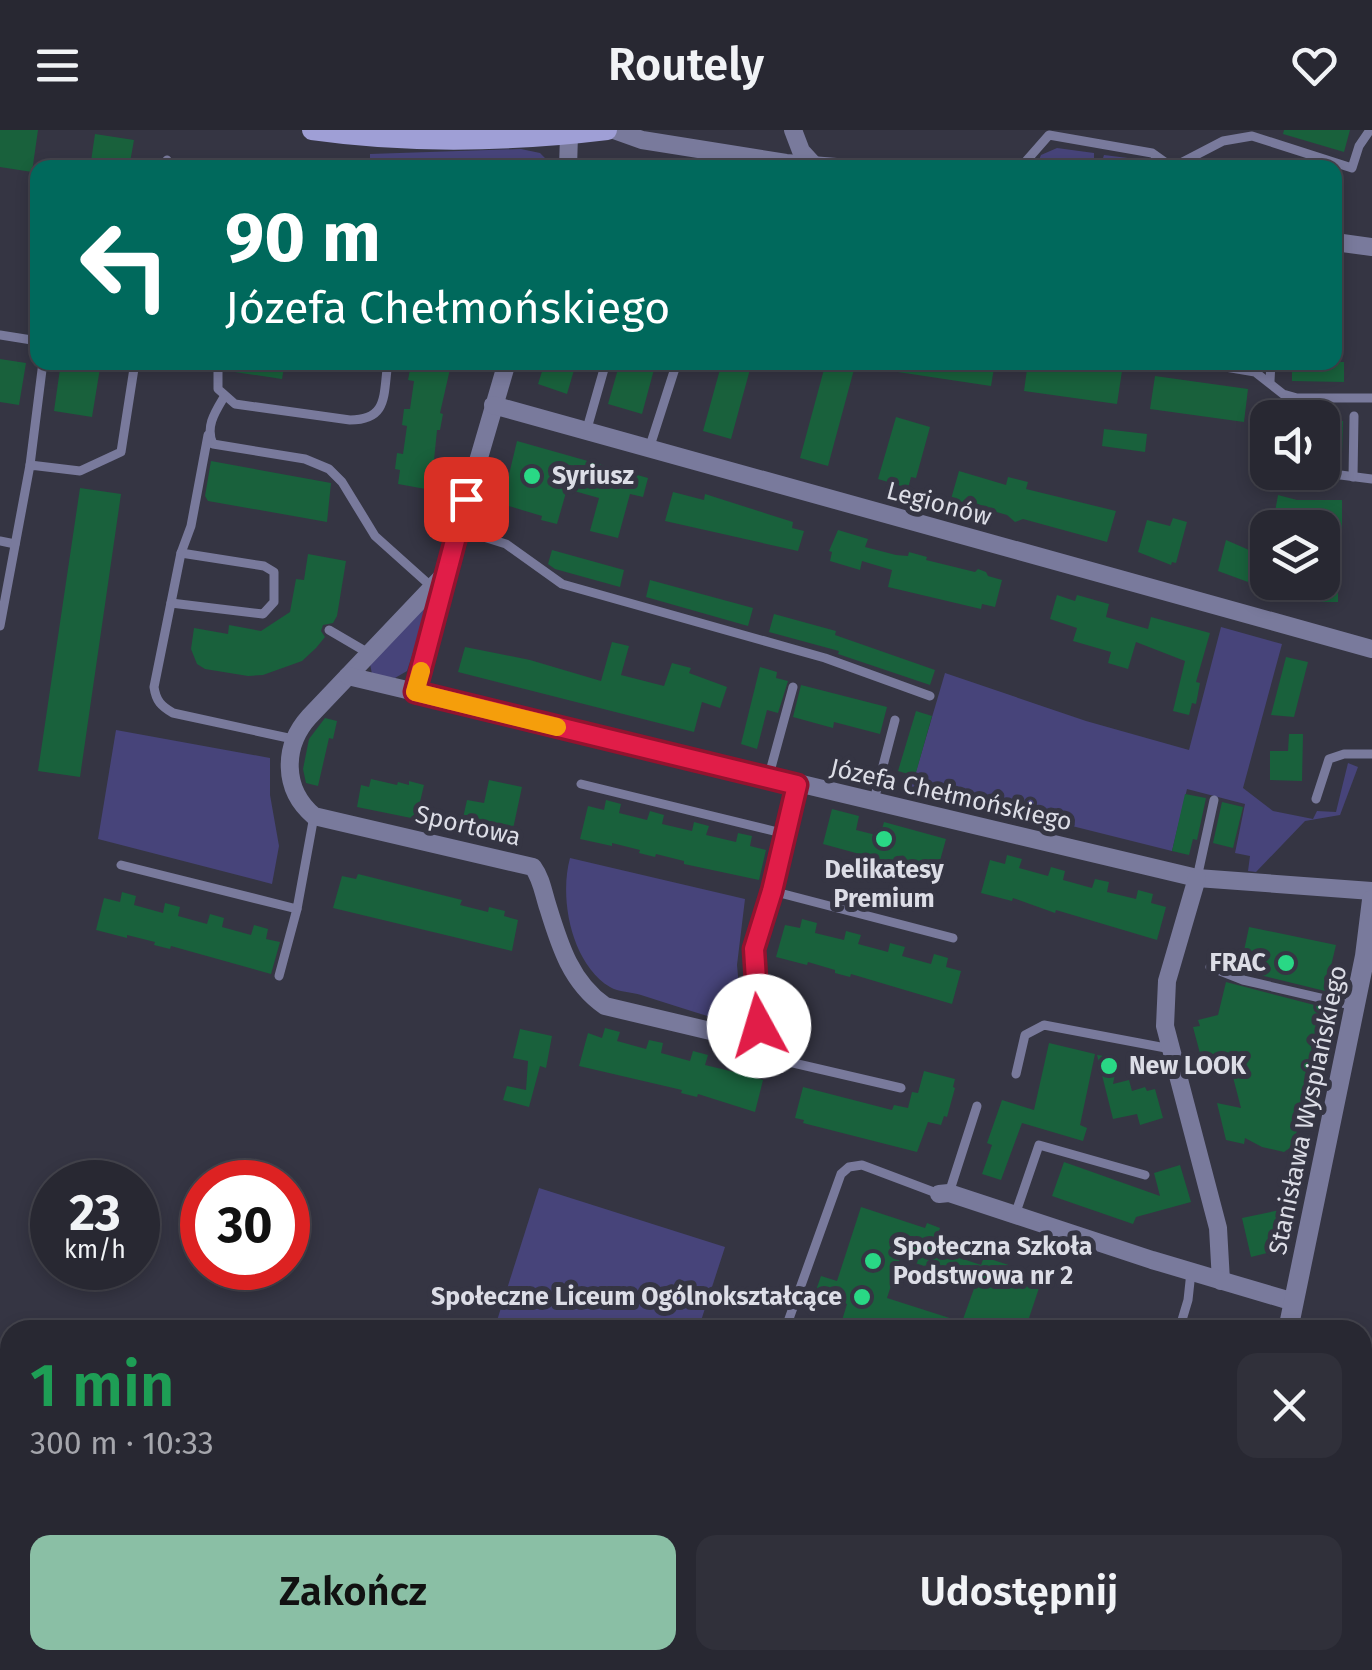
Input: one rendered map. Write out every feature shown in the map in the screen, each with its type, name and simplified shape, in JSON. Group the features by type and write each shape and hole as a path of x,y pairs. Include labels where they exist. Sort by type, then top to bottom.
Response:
{"main road":[{"path":"312,130 434,141 610,130"}],"street":[{"path":"610,130 642,140 767,160"},
{"path":"793,130 810,160"},
{"path":"568,160 569,135"},
{"path":"1342,243 1372,247"},
{"path":"415,692 439,581 504,370"},
{"name":"Legionów","path":"492,406 1372,650"},
{"path":"314,816 302,802 291,778 289,754 293,738 439,581"},
{"name":"Józefa Chełmońskiego","path":"348,676 1196,878 1372,891"},
{"path":"754,1032 759,1026 754,949 797,785"},
{"name":"Sportowa","path":"314,816 533,868 562,954 595,1000 604,1006 740,1038 754,1032"},
{"path":"1196,878 1167,981 1164,1016 1218,1228 1221,1281"},
{"name":"Stanisława Wyspiańskiego","path":"1290,1320 1371,925 1372,900"},
{"path":"944,1194 1294,1302"}],"lane":[{"path":"1342,165 1352,168 1359,146 1370,130"},
{"path":"1028,160 1050,136 1080,134 1152,153 1162,160"},
{"path":"1186,160 1223,141 1252,136 1327,160"},
{"path":"0,334 30,340"},
{"path":"0,626 30,465 42,370"},
{"path":"30,465 80,472 121,452 134,370"},
{"path":"217,370 224,398 235,404 365,420 376,415 382,406 387,370"},
{"path":"586,432 604,370"},
{"path":"650,450 675,370"},
{"path":"1244,370 1256,372 1283,394 1297,398 1372,398"},
{"path":"1270,382 1271,370"},
{"path":"224,398 208,435 192,526 181,552 154,687 162,706 173,713 293,738"},
{"path":"1353,477 1354,416"},
{"path":"208,435 212,444 305,459 329,469 342,482 375,536 439,581"},
{"path":"1340,475 1372,480"},
{"path":"458,529 506,544 562,584 825,658 930,696"},
{"path":"0,542 15,544"},
{"path":"171,603 262,614 274,602 274,572 264,566 181,552"},
{"path":"329,630 370,654"},
{"path":"769,778 793,687"},
{"path":"873,802 895,720"},
{"path":"1316,799 1329,760 1344,754 1372,754"},
{"path":"581,784 786,834"},
{"path":"1196,878 1214,800"},
{"path":"279,976 297,910 314,816"},
{"path":"120,865 297,910"},
{"path":"772,891 953,938"},
{"path":"1210,967 1243,980 1355,1006"},
{"path":"1016,1074 1025,1035 1044,1025 1171,1048"},
{"path":"754,1032 789,1062 901,1088"},
{"path":"790,1320 841,1174 849,1167 862,1165 944,1194 977,1106"},
{"path":"1015,1215 1039,1145 1145,1175"},
{"path":"1182,1320 1190,1272"}],"shaded area":[{"path":"1057,148 1094,153 1098,160 1039,160 1041,155"},
{"path":"521,149 540,153 547,160 370,158 370,154"},
{"path":"1104,155 1132,160 1102,160"},
{"path":"424,606 427,610 407,671 395,678 372,674 370,664"},
{"path":"1221,627 1282,644 1243,788 1273,811 1313,819 1317,811 1336,812 1348,763 1358,767 1340,815 1305,821 1256,872 1248,871 1250,856 1235,853 1245,804 1187,789 1172,851 1016,812 1000,814 910,792 945,673 1086,721 1189,750"},
{"path":"116,730 270,758 270,795 279,846 272,884 98,839"},
{"path":"570,858 745,899 737,965 741,1009 735,1018 717,1019 617,990 597,976 577,946 571,928 566,892"},
{"path":"539,1188 725,1247 701,1320 497,1320"}],"building":[{"path":"0,130 38,130 30,172 0,167"},
{"path":"1284,130 1350,130 1344,152 1283,134"},
{"path":"95,134 134,140 130,160 91,160"},
{"path":"0,359 26,363 19,405 0,402"},
{"path":"1344,362 1344,382 1292,381 1292,370 1342,370"},
{"path":"60,370 100,370 92,417 54,411"},
{"path":"228,370 284,370 282,379"},
{"path":"410,370 450,370 437,430 431,490 398,484 397,453 403,454 407,426 402,425 404,409 410,409 414,381 408,380"},
{"path":"542,370 574,370 567,394 538,384"},
{"path":"618,370 654,370 642,414 608,404"},
{"path":"720,370 750,370 731,439 703,431"},
{"path":"824,370 854,370 828,466 800,458"},
{"path":"891,370 994,370 991,386"},
{"path":"1027,370 1122,371 1117,404 1024,391"},
{"path":"1155,376 1248,389 1244,422 1150,409"},
{"path":"896,417 930,427 916,478 911,477 908,488 878,479"},
{"path":"1340,421 1343,421 1340,453"},
{"path":"1104,429 1147,434 1145,452 1102,446"},
{"path":"517,441 648,478 643,497 630,494 618,538 590,531 599,498 567,489 557,524 502,504"},
{"path":"211,461 331,483 327,522 208,501 205,496"},
{"path":"959,471 1006,485 1008,477 1028,482 1026,489 1116,511 1107,542 1023,519 1015,522 1007,515 951,499"},
{"path":"80,488 121,494 80,777 38,771"},
{"path":"673,492 704,500 705,494 793,522 792,528 804,531 798,551 665,521"},
{"path":"1278,495 1297,500 1342,500 1342,537 1340,510 1275,510"},
{"path":"1173,518 1187,522 1176,563 1171,565 1138,552 1147,520 1170,526"},
{"path":"838,530 868,539 865,547 896,555 908,556 909,552 927,557 926,560 986,572 1002,580 995,607 982,604 981,609 888,587 892,570 862,561 860,570 830,561 829,551"},
{"path":"1226,540 1250,550 1248,582 1218,571"},
{"path":"552,550 624,570 620,587 555,569 548,564"},
{"path":"308,554 346,561 337,616 333,623 323,625 325,637 316,648 302,661 263,675 205,669 197,664 191,649 194,628 228,634 229,625 261,631 290,612 296,579 304,580"},
{"path":"650,580 753,608 748,626 646,597"},
{"path":"1057,595 1075,601 1077,595 1109,604 1106,617 1148,629 1151,617 1210,633 1196,682 1200,683 1196,704 1192,703 1189,715 1173,711 1185,661 1136,642 1128,669 1108,663 1111,652 1073,641 1077,628 1050,619"},
{"path":"1297,600 1338,600 1338,602"},
{"path":"774,614 836,631 835,635 935,670 930,685 838,654 839,651 769,632"},
{"path":"612,642 629,646 621,675 664,686 672,663 691,668 689,673 727,687 720,708 702,702 694,732 458,672 465,647 530,660 601,681"},
{"path":"1286,657 1308,662 1294,717 1271,715"},
{"path":"760,667 777,672 776,678 788,681 778,713 767,710 757,749 741,744"},
{"path":"801,685 887,707 880,734 834,722 833,728 793,717"},
{"path":"916,711 932,716 915,776 898,771"},
{"path":"325,718 337,721 318,786 306,783 303,769 309,739"},
{"path":"1289,734 1303,734 1302,781 1270,780 1270,751 1288,751"},
{"path":"371,779 397,785 409,785 409,781 424,785 416,819 357,807 361,785 369,787"},
{"path":"489,780 522,787 511,838 461,827 467,800 484,803"},
{"path":"1185,794 1206,798 1197,840 1193,839 1189,855 1172,851"},
{"path":"606,800 621,804 619,813 647,820 650,811 664,815 662,824 692,831 694,822 709,826 706,835 736,842 738,833 752,836 750,846 766,850 759,880 639,853 640,850 612,843 580,839 588,806 604,810"},
{"path":"1222,802 1243,807 1233,848 1213,843"},
{"path":"832,809 859,816 856,830 880,836 884,822 946,839 936,875 823,844"},
{"path":"1007,855 1022,859 1019,868 1048,876 1051,867 1065,871 1063,880 1092,888 1095,879 1109,882 1107,892 1136,899 1138,890 1153,894 1151,903 1166,907 1157,940 1013,898 1012,901 981,893 990,860 1005,864"},
{"path":"358,874 462,900 460,905 488,912 489,907 505,911 504,916 518,920 512,951 333,908 342,876 356,879"},
{"path":"122,892 136,896 134,905 163,913 165,903 180,907 178,916 207,924 210,914 224,918 222,927 251,935 254,925 268,929 266,939 280,942 271,974 96,930 104,898 120,902"},
{"path":"802,919 817,923 815,933 844,940 846,931 861,935 858,944 888,952 890,943 905,947 902,956 931,964 934,954 948,958 946,967 961,971 952,1004 808,962 807,965 776,957 785,925 800,928"},
{"name":"FRAC","path":"1249,927 1336,945 1325,991 1240,970"},
{"path":"1226,982 1322,1007 1294,1145 1284,1152 1245,1138 1244,1144 1226,1140 1217,1103 1241,1108 1227,1054 1202,1061 1193,1027 1200,1026 1198,1020 1218,1015"},
{"path":"605,1028 620,1032 617,1041 646,1049 649,1040 663,1043 661,1053 690,1061 693,1051 708,1055 705,1065 734,1072 737,1063 751,1066 748,1076 763,1080 755,1112 698,1094 697,1097 579,1066 588,1033 602,1038"},
{"path":"520,1029 552,1036 546,1068 540,1066 529,1107 503,1100 507,1086 526,1090 528,1061 513,1058"},
{"path":"1049,1043 1095,1054 1080,1125 1087,1128 1083,1141 1022,1123 1001,1180 982,1174 992,1145 987,1143 1002,1100 1034,1110"},
{"path":"1097,1055 1118,1058 1113,1084 1129,1080 1132,1091 1155,1089 1163,1118 1140,1125 1137,1114 1113,1119"},
{"path":"924,1071 955,1079 955,1088 947,1117 941,1125 928,1122 917,1152 795,1118 803,1087 892,1110 894,1105 908,1108 912,1092 918,1093"},
{"path":"1064,1162 1160,1196 1154,1173 1180,1165 1191,1202 1136,1217 1133,1224 1052,1196"},
{"path":"861,1207 925,1228 927,1223 940,1228 933,1249 981,1265 984,1257 1043,1276 1028,1320 963,1320 976,1283 900,1258 887,1298 956,1320 842,1320 847,1304 815,1293 821,1276 837,1281"},
{"path":"1280,1210 1283,1227 1270,1230 1275,1251 1251,1257 1242,1218"}],"slow traffic":[{"path":"421,671 415,692 557,727"}],"place":[{"name":"Syriusz","path":"532,476"},
{"name":"Delikatesy Premium","path":"884,839"},
{"name":"FRAC","path":"1286,963"},
{"name":"New LOOK","path":"1109,1066"},
{"name":"Społeczna Szkoła Podstwowa nr 2","path":"873,1261"},
{"name":"Społeczne Liceum Ogólnokształcące","path":"862,1297"}],"route":[{"path":"466,499 415,692 797,785 754,949 759,1026"}]}
